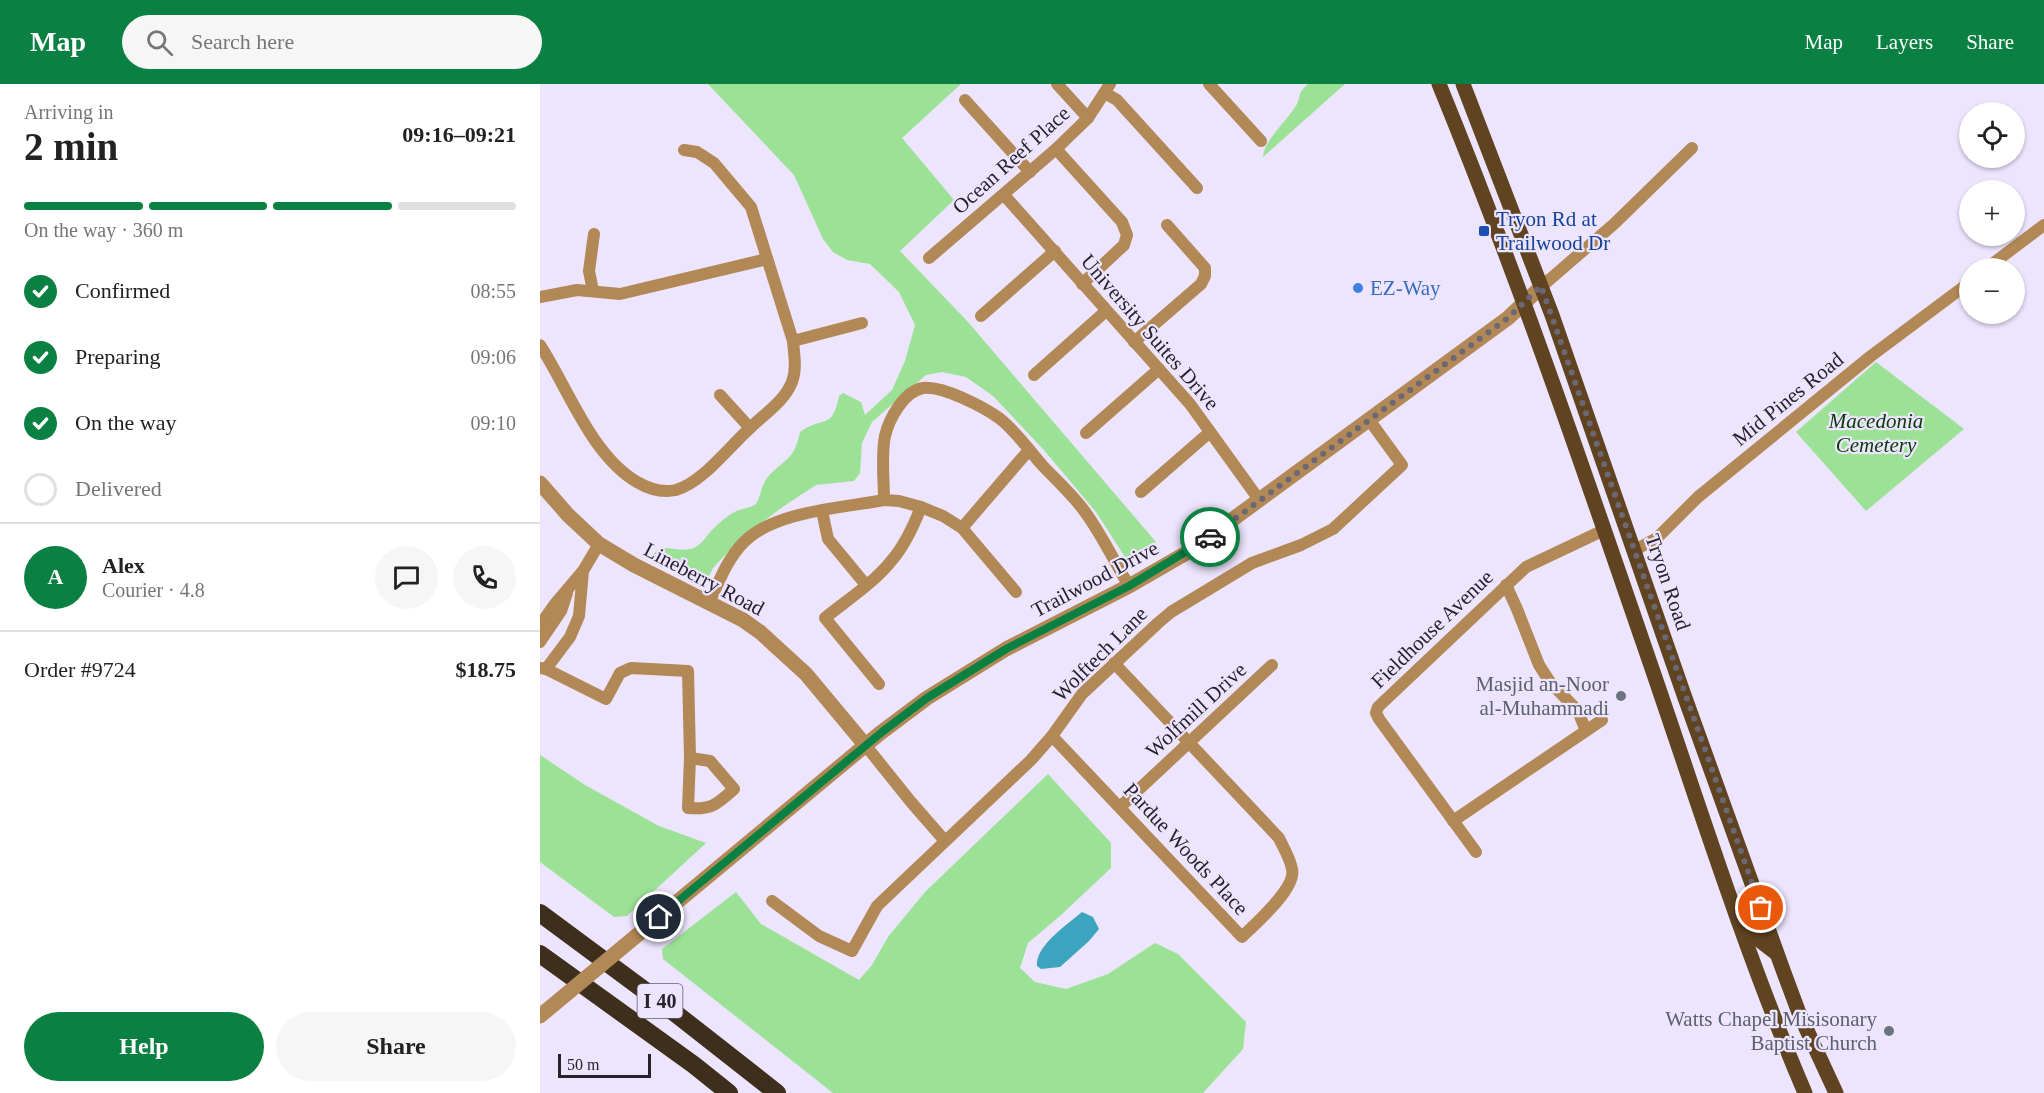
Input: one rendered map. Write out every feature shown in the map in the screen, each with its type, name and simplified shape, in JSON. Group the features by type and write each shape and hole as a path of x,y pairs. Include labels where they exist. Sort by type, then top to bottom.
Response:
{"highway":[{"name":"I 40","path":"540,914 675,1013 777,1093"},
{"name":"I 40","path":"540,954 694,1065 729,1093"},
{"path":"694,1065 721,1093"},
{"path":"750,1071 786,1093"}],"main road":[{"name":"Tryon Road","path":"1439,84 1499,234 1759,980 1805,1093"},
{"name":"Tryon Road","path":"1463,84 1541,286 1635,549 1684,695 1799,1013 1836,1093"},
{"path":"1714,851 1733,879 1754,936 1777,953"}],"street":[{"path":"1057,84 1088,118"},
{"path":"1209,84 1261,141"},
{"path":"1108,89 1197,188"},
{"name":"Ocean Reef Place","path":"928,258 1056,149 1088,118 1108,89"},
{"path":"965,100 1030,172"},
{"name":"Trailwood Drive","path":"540,1016 927,698 976,666 1129,586 1188,552 1508,318 1541,286 1614,224 1692,148"},
{"path":"1056,149 1122,222 1127,235 1124,245 1082,284"},
{"path":"540,345 598,443 612,461 636,481 657,491 676,489 695,480 778,402 792,380 795,364 792,341 751,207 714,163 697,152 684,150"},
{"name":"University Suites Drive","path":"1004,195 1190,404 1260,501"},
{"path":"1134,342 1201,284 1205,276 1204,268 1167,225"},
{"path":"2000,258 2044,225"},
{"path":"593,291 590,271 594,234"},
{"path":"981,316 1055,251"},
{"path":"540,297 577,290 620,294 767,259"},
{"name":"Mid Pines Road","path":"1635,549 1657,538 1698,497 1871,356 1959,290"},
{"path":"1035,375 1106,311"},
{"path":"792,341 862,323"},
{"path":"1086,433 1159,369"},
{"path":"884,500 884,438 890,420 909,396 920,389 933,388 978,406 999,418 1083,509 1100,532 1129,586"},
{"path":"720,395 750,428"},
{"name":"Wolftech Lane","path":"772,901 819,936 852,951 877,906 1031,760 1052,736 1082,694 1171,612 1252,563 1301,545 1333,529 1402,465 1370,421"},
{"path":"1142,492 1210,432"},
{"path":"962,528 1029,450"},
{"name":"Lineberry Road","path":"540,483 568,515 599,544 760,632 786,654 819,689 866,746"},
{"path":"709,603 734,555 753,534 772,522 884,500 899,501 921,507 943,516 962,528 1016,592"},
{"path":"879,684 825,618 892,561 913,527 921,507"},
{"path":"822,511 828,539 866,585"},
{"name":"Fieldhouse Avenue","path":"1476,852 1377,713 1378,707 1526,567 1604,530"},
{"path":"540,625 582,571 599,544"},
{"path":"582,571 579,616 570,637 543,668 606,699 620,673 631,668 688,671 690,758 688,808 713,807 734,789 710,761 690,758"},
{"path":"1506,585 1539,665 1550,682 1578,711 1586,731"},
{"path":"540,642 561,611 568,589"},
{"name":"Pardue Woods Place","path":"1052,736 1242,937 1278,900 1290,882 1293,871 1279,838 1114,663"},
{"name":"Wolfmill Drive","path":"1120,807 1272,665"},
{"path":"1453,821 1602,720"},
{"path":"866,746 945,840"}],"green space":[{"path":"708,84 961,84 902,138 954,200 900,251 968,322 1156,542 1130,559 1125,557 1096,512 1043,449 993,396 966,377 942,372 926,375 872,422 862,443 860,473 854,481 816,485 784,506 740,539 713,568 705,584 652,554 662,548 691,549 726,517 756,504 767,478 795,449 800,432 830,418 839,396 843,393 861,402 865,415 892,390 905,361 915,325 899,292 870,264 847,260 833,252 823,239 794,175"},
{"path":"1308,84 1345,84 1263,157 1267,144 1293,110"},
{"name":"Macedonia Cemetery","path":"1876,362 1964,429 1866,511 1796,432"},
{"path":"540,755 585,785 659,826 706,843 627,916 614,917 540,862"},
{"path":"1048,774 1111,843 1111,868 1028,943 1020,968 1035,982 1066,989 1108,974 1155,943 1178,954 1246,1022 1243,1049 1203,1093 833,1093 663,959 662,949 736,892 761,924 859,980 872,965 888,937 925,892"}],"water":[{"path":"1082,912 1093,917 1099,929 1089,941 1060,967 1041,969 1037,966 1041,951 1047,943"}],"way so far":[{"path":"1210,537 1508,318 1541,286 1761,908"}],"place":[{"name":"Tryon Rd at Trailwood Dr","path":"1484,231"},
{"name":"EZ-Way","path":"1358,288"},
{"name":"Masjid an-Noor al-Muhammadi","path":"1621,696"},
{"name":"Watts Chapel Misisonary Baptist Church","path":"1889,1031"}],"route":[{"path":"659,917 882,732 927,698 976,666 1166,566 1210,537"}]}
